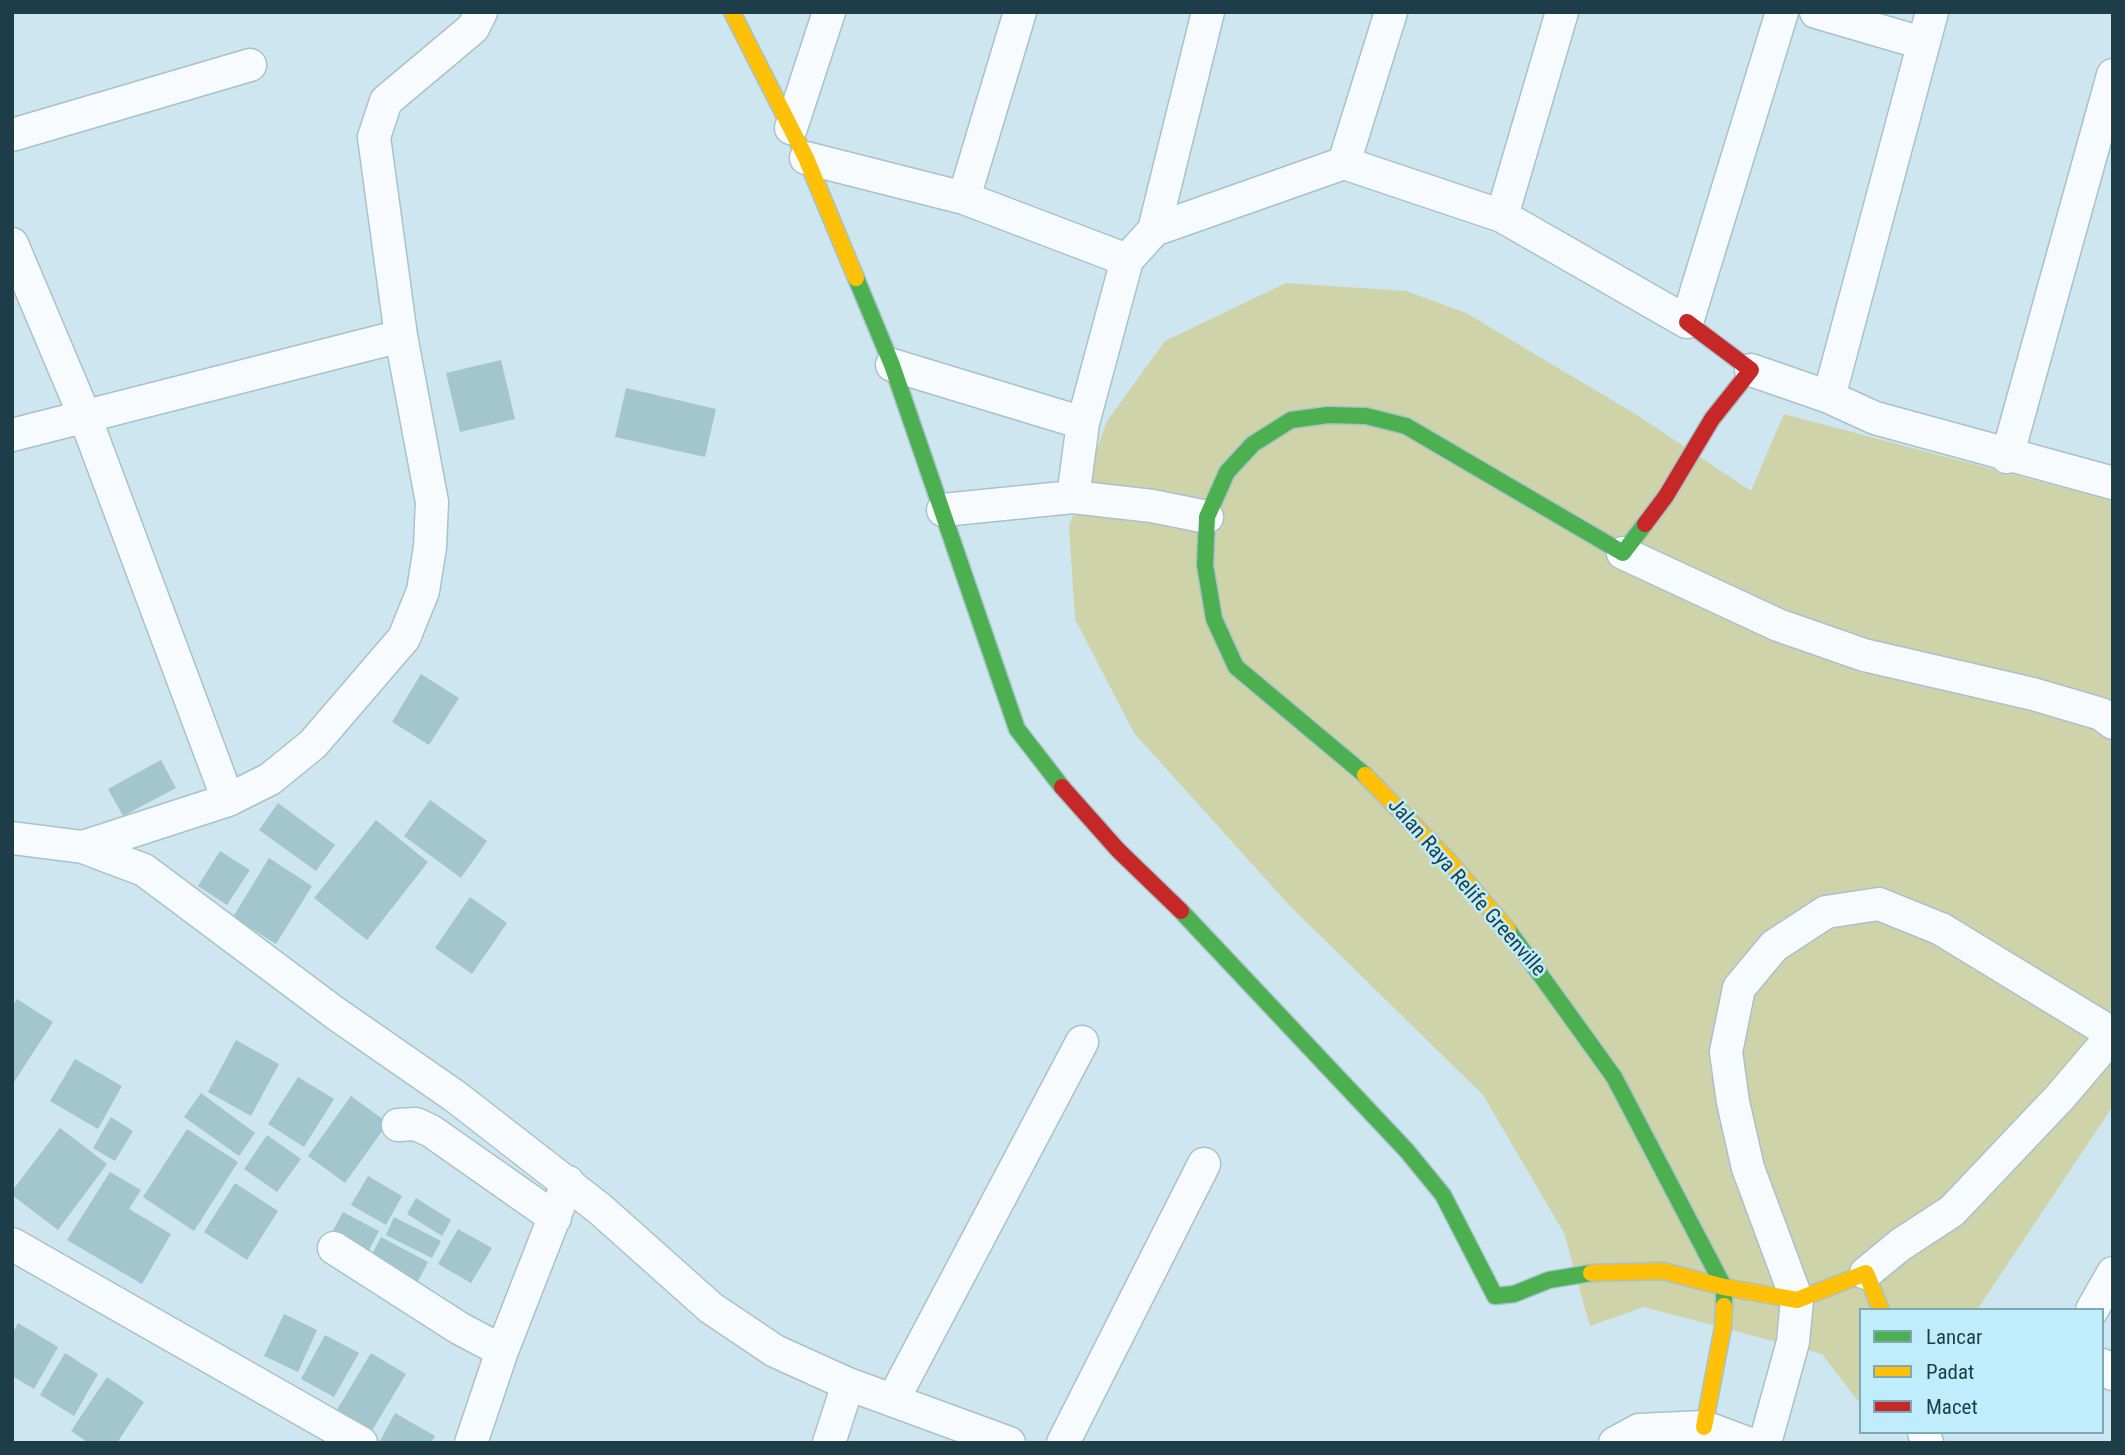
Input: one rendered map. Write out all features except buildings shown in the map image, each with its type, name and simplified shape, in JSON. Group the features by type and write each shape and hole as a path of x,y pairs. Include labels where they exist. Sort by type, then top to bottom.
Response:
{"street":[{"path":"83,847 228,800 270,779 313,744 404,638 423,591 430,547 432,502 401,336 374,137 386,101 473,27 481,12"},
{"path":"732,12 806,159 892,365 1017,729 1060,786 1118,850 1189,918 1407,1151 1443,1195 1495,1296 1514,1294 1549,1280 1593,1273 1663,1271 1724,1287 1797,1300 1866,1273 1900,1245 1952,1211 2060,1097 2113,1035 1941,929 1879,904 1826,912 1774,946 1738,988 1726,1052 1733,1102 1748,1168 1797,1300 1793,1342 1765,1443"},
{"path":"791,128 829,12"},
{"path":"964,198 1020,12"},
{"path":"1073,497 1083,424 1127,260 1154,230 1208,12"},
{"path":"1344,163 1391,12"},
{"path":"1502,216 1562,12"},
{"path":"1687,322 1783,12"},
{"path":"1816,12 1922,43"},
{"path":"1829,397 1932,12"},
{"path":"12,135 250,65"},
{"path":"2007,457 2113,75"},
{"path":"806,159 964,198 1127,260"},
{"path":"1154,230 1344,163 1502,216 1687,322 1751,370 1829,397 1875,418 2007,457 2113,483"},
{"path":"14,257 85,417 228,800"},
{"path":"12,435 401,336"},
{"path":"892,365 1083,424"},
{"path":"1623,553 1666,496 1712,419 1751,370"},
{"path":"943,510 1073,497 1152,506 1207,517 1227,472 1253,444 1291,420 1328,415 1366,416 1406,426 1623,553 1778,625 1864,655 2034,694 2101,714 2113,723"},
{"name":"Jalan Raya Relife Greenville","path":"1207,517 1205,565 1214,619 1236,667 1374,782 1525,949 1614,1077 1724,1287 1723,1327 1704,1427"},
{"path":"12,838 83,847 144,870 568,1182 711,1308 775,1351 848,1384 1009,1443"},
{"path":"893,1400 1082,1042"},
{"path":"398,1125 416,1124 431,1131 555,1218"},
{"path":"1063,1443 1204,1164"},
{"path":"471,1443 502,1351 568,1182"},
{"path":"12,1244 361,1443"},
{"path":"334,1248 459,1328 502,1351"},
{"path":"1866,1273 1880,1308"},
{"path":"2093,1308 2113,1273"},
{"path":"829,1443 848,1384"},
{"path":"1615,1443 1639,1430 1704,1427 1747,1443"}],"green space":[{"path":"1286,283 1406,291 1466,313 1637,415 1751,491 1784,414 2113,501 2113,1106 1978,1308 1859,1308 1859,1402 1822,1354 1644,1307 1590,1326 1564,1233 1483,1095 1290,906 1134,733 1075,619 1069,526 1107,421 1165,341"}],"traffic: fast":[{"path":"856,278 892,365 1017,729 1062,787"},
{"path":"1365,775 1236,667 1214,619 1205,565 1207,517 1227,472 1253,444 1291,420 1328,415 1366,416 1406,426 1623,553 1645,524"},
{"path":"1181,911 1407,1151 1443,1195 1495,1296 1514,1294 1549,1280 1591,1273"},
{"path":"1508,930 1614,1077 1724,1287 1724,1306"}],"traffic: slow":[{"path":"732,12 806,158 856,278"},
{"path":"1365,775 1449,861 1508,930"},
{"path":"1591,1273 1663,1271 1724,1287 1797,1300 1866,1273 1880,1308"},
{"path":"1704,1427 1723,1327 1724,1306"}],"traffic: jam":[{"path":"1645,524 1666,496 1712,419 1751,370 1687,322"},
{"path":"1062,787 1118,850 1181,911"}]}
